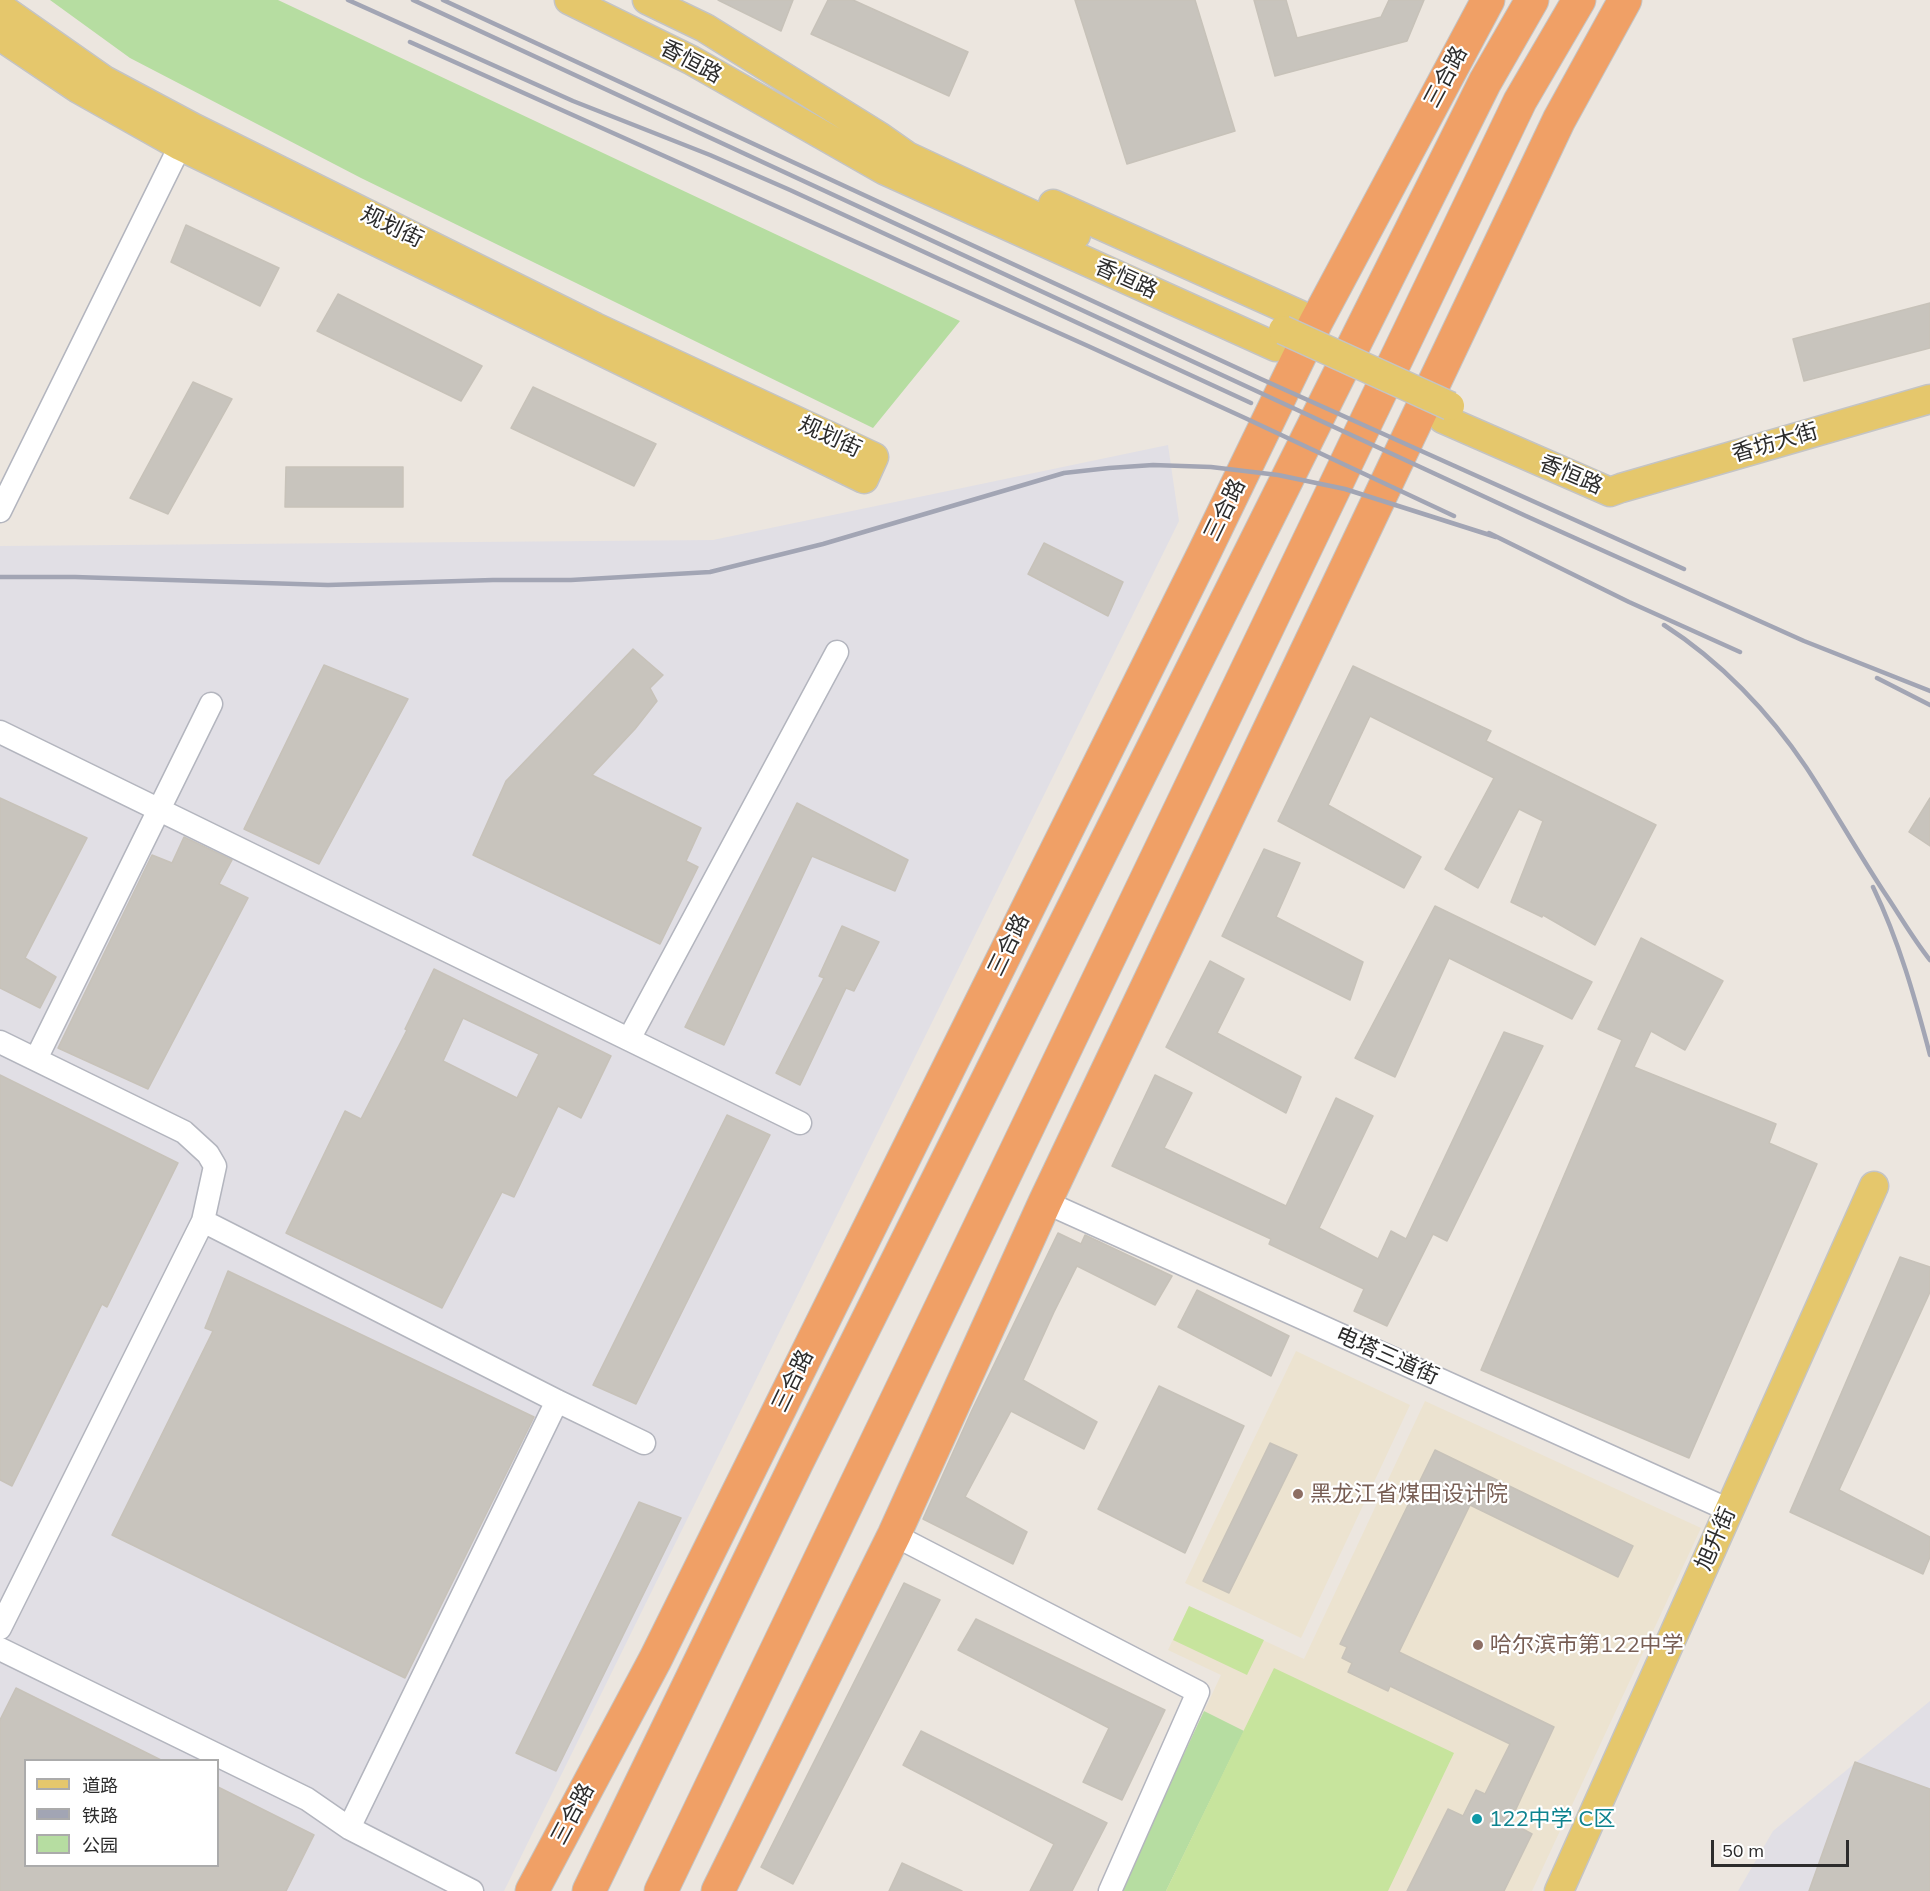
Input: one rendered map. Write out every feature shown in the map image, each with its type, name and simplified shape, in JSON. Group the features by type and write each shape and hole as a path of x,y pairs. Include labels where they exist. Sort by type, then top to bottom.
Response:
{"highway":[{"name":"三合路","path":"532,1891 655,1660 1204,553 1316,322 1488,0"},
{"path":"589,1891 797,1462 1485,82 1532,0"},
{"path":"661,1891 1520,101 1579,0"},
{"path":"718,1891 894,1536 1045,1202 1559,120 1625,0"},
{"path":"655,1660 797,1462"}],"main road":[{"name":"香恒路","path":"569,0 691,60 884,170 1280,338 1447,413 1610,492 1621,488"},
{"name":"香恒路","path":"647,0 705,28 880,136 907,156 1280,338"},
{"name":"规划街","path":"0,7 104,80 194,128 595,327 874,457 864,479 180,146 77,88 0,36"},
{"path":"814,96 1316,322"},
{"name":"香坊大街","path":"1621,488 1930,399"},
{"name":"旭升街","path":"1558,1891 1874,1186"}],"street":[{"path":"0,511 180,146"},
{"path":"629,1039 837,652"},
{"path":"36,1059 211,704"},
{"path":"0,732 800,1123"},
{"path":"0,1042 184,1132 208,1154 215,1166 203,1221 0,1628"},
{"name":"电塔三道街","path":"1045,1202 1729,1510"},
{"path":"203,1221 556,1401 644,1443"},
{"path":"349,1828 556,1401"},
{"path":"894,1536 1198,1692 1110,1891"},
{"path":"0,1649 307,1799 349,1828 472,1891"}],"shaded area":[{"path":"1168,445 1179,521 504,1891 0,1891 0,546 713,540"},
{"name":"黑龙江省煤田设计院","path":"1296,1351 1410,1405 1301,1638 1185,1583"},
{"name":"哈尔滨市第122中学","path":"1425,1401 1701,1528 1532,1891 1120,1891 1221,1675 1168,1650 1189,1606 1304,1659"},
{"path":"1930,1701 1930,1891 1738,1891 1773,1831"}],"green space":[{"path":"50,0 278,0 960,321 873,428 361,178 130,58"},
{"path":"1189,1606 1264,1640 1247,1675 1173,1640"},
{"path":"1274,1668 1454,1753 1388,1891 1166,1891"},
{"path":"1204,1711 1244,1731 1166,1891 1120,1891"}],"building":[{"path":"718,0 793,0 781,31"},
{"path":"828,0 853,0 968,52 949,96 811,34"},
{"path":"1075,0 1195,0 1235,131 1127,164"},
{"path":"1254,0 1286,0 1297,38 1381,17 1389,0 1424,0 1407,41 1275,76"},
{"path":"186,225 279,268 260,306 171,262"},
{"path":"338,294 482,366 461,401 317,331"},
{"path":"1930,303 1930,348 1804,381 1793,339"},
{"path":"193,382 232,399 168,514 130,498"},
{"path":"533,387 656,444 634,486 511,428"},
{"path":"286,467 403,467 403,507 285,507"},
{"path":"1044,543 1123,582 1108,616 1028,574"},
{"path":"633,649 663,675 650,688 657,701 635,729 592,775 701,828 686,861 698,867 660,944 473,855 506,781"},
{"path":"324,665 408,699 319,864 244,829"},
{"path":"1353,666 1491,731 1486,741 1656,825 1595,945 1543,915 1542,917 1511,902 1543,821 1519,809 1478,888 1445,869 1494,778 1370,716 1328,805 1421,857 1404,888 1278,821"},
{"path":"0,798 87,838 25,958 56,977 40,1008 0,988"},
{"path":"1930,798 1930,846 1909,832"},
{"path":"797,803 908,860 895,891 812,856 724,1045 685,1027"},
{"path":"184,837 232,860 219,884 248,898 148,1089 58,1048 152,855 172,863"},
{"path":"1264,849 1300,863 1276,917 1363,962 1350,1000 1222,936"},
{"path":"1435,906 1592,982 1572,1019 1449,958 1395,1077 1355,1058"},
{"path":"842,926 879,942 854,991 846,988 800,1085 776,1073 824,978 819,976"},
{"path":"1641,938 1723,981 1685,1050 1651,1031 1634,1067 1776,1124 1769,1143 1817,1164 1689,1458 1481,1370 1622,1040 1598,1029"},
{"path":"1210,961 1244,979 1217,1033 1301,1077 1286,1113 1166,1047"},
{"path":"434,969 611,1056 581,1118 558,1106 514,1197 502,1192 442,1308 286,1233 345,1111 361,1119 407,1030 405,1029","holes":["463,1018 539,1054 517,1098 443,1061"]},
{"path":"1504,1032 1543,1046 1447,1241 1433,1234 1387,1326 1354,1311 1364,1289 1269,1244 1271,1239 1112,1166 1155,1075 1192,1093 1164,1148 1286,1206 1336,1098 1373,1116 1319,1228 1378,1259 1391,1231 1406,1239"},
{"path":"0,1075 178,1163 107,1307 102,1304 12,1486 0,1480"},
{"path":"727,1115 770,1135 636,1404 593,1385"},
{"path":"1058,1233 1081,1244 1085,1235 1172,1276 1155,1305 1077,1266 1023,1380 1097,1422 1084,1449 1011,1411 965,1497 1027,1532 1013,1564 923,1519 972,1410"},
{"path":"1900,1257 1930,1267 1930,1292 1839,1490 1930,1537 1930,1557 1923,1574 1790,1512"},
{"path":"228,1271 534,1417 405,1678 112,1535 213,1331 205,1328"},
{"path":"1197,1290 1289,1336 1271,1376 1178,1327"},
{"path":"1159,1386 1244,1426 1185,1553 1098,1509"},
{"path":"1270,1443 1297,1455 1229,1593 1203,1581"},
{"path":"1435,1450 1633,1546 1618,1577 1470,1505 1399,1652 1554,1727 1510,1822 1532,1834 1504,1891 1407,1891 1448,1809 1463,1816 1476,1790 1485,1794 1510,1744 1390,1686 1388,1691 1348,1672 1352,1663 1342,1658 1347,1647 1340,1644"},
{"path":"639,1502 681,1518 556,1771 516,1753"},
{"path":"904,1583 940,1600 793,1884 761,1867"},
{"path":"976,1619 1165,1710 1122,1800 1083,1782 1109,1728 958,1650"},
{"path":"16,1688 159,1759 24,1759 24,1867 219,1867 219,1788 314,1835 286,1891 0,1891 0,1720"},
{"path":"921,1731 1107,1823 1072,1891 1030,1891 1054,1844 903,1765"},
{"path":"1855,1762 1930,1789 1930,1891 1809,1891"},
{"path":"902,1863 962,1891 889,1891"}],"railway":[{"path":"348,0 573,101 710,155 790,190 1251,403"},
{"path":"413,0 1526,516 1804,641 1930,691"},
{"path":"443,0 1261,379 1684,569"},
{"path":"410,42 1088,346 1454,516"},
{"path":"0,577 75,577 328,585 571,580 710,572 823,544 1064,473 1153,465 1211,467 1278,475 1345,489 1496,537"},
{"path":"1489,533 1629,602 1740,652"},
{"path":"1664,625 1724,671 1760,707 1792,747 1874,877 1930,960"},
{"path":"1877,678 1930,705"},
{"path":"1873,887 1899,949 1930,1055"}],"place":[{"name":"黑龙江省煤田设计院","path":"1298,1494"},
{"name":"哈尔滨市第122中学","path":"1478,1645"},
{"name":"122中学 C区","path":"1477,1819"}]}
